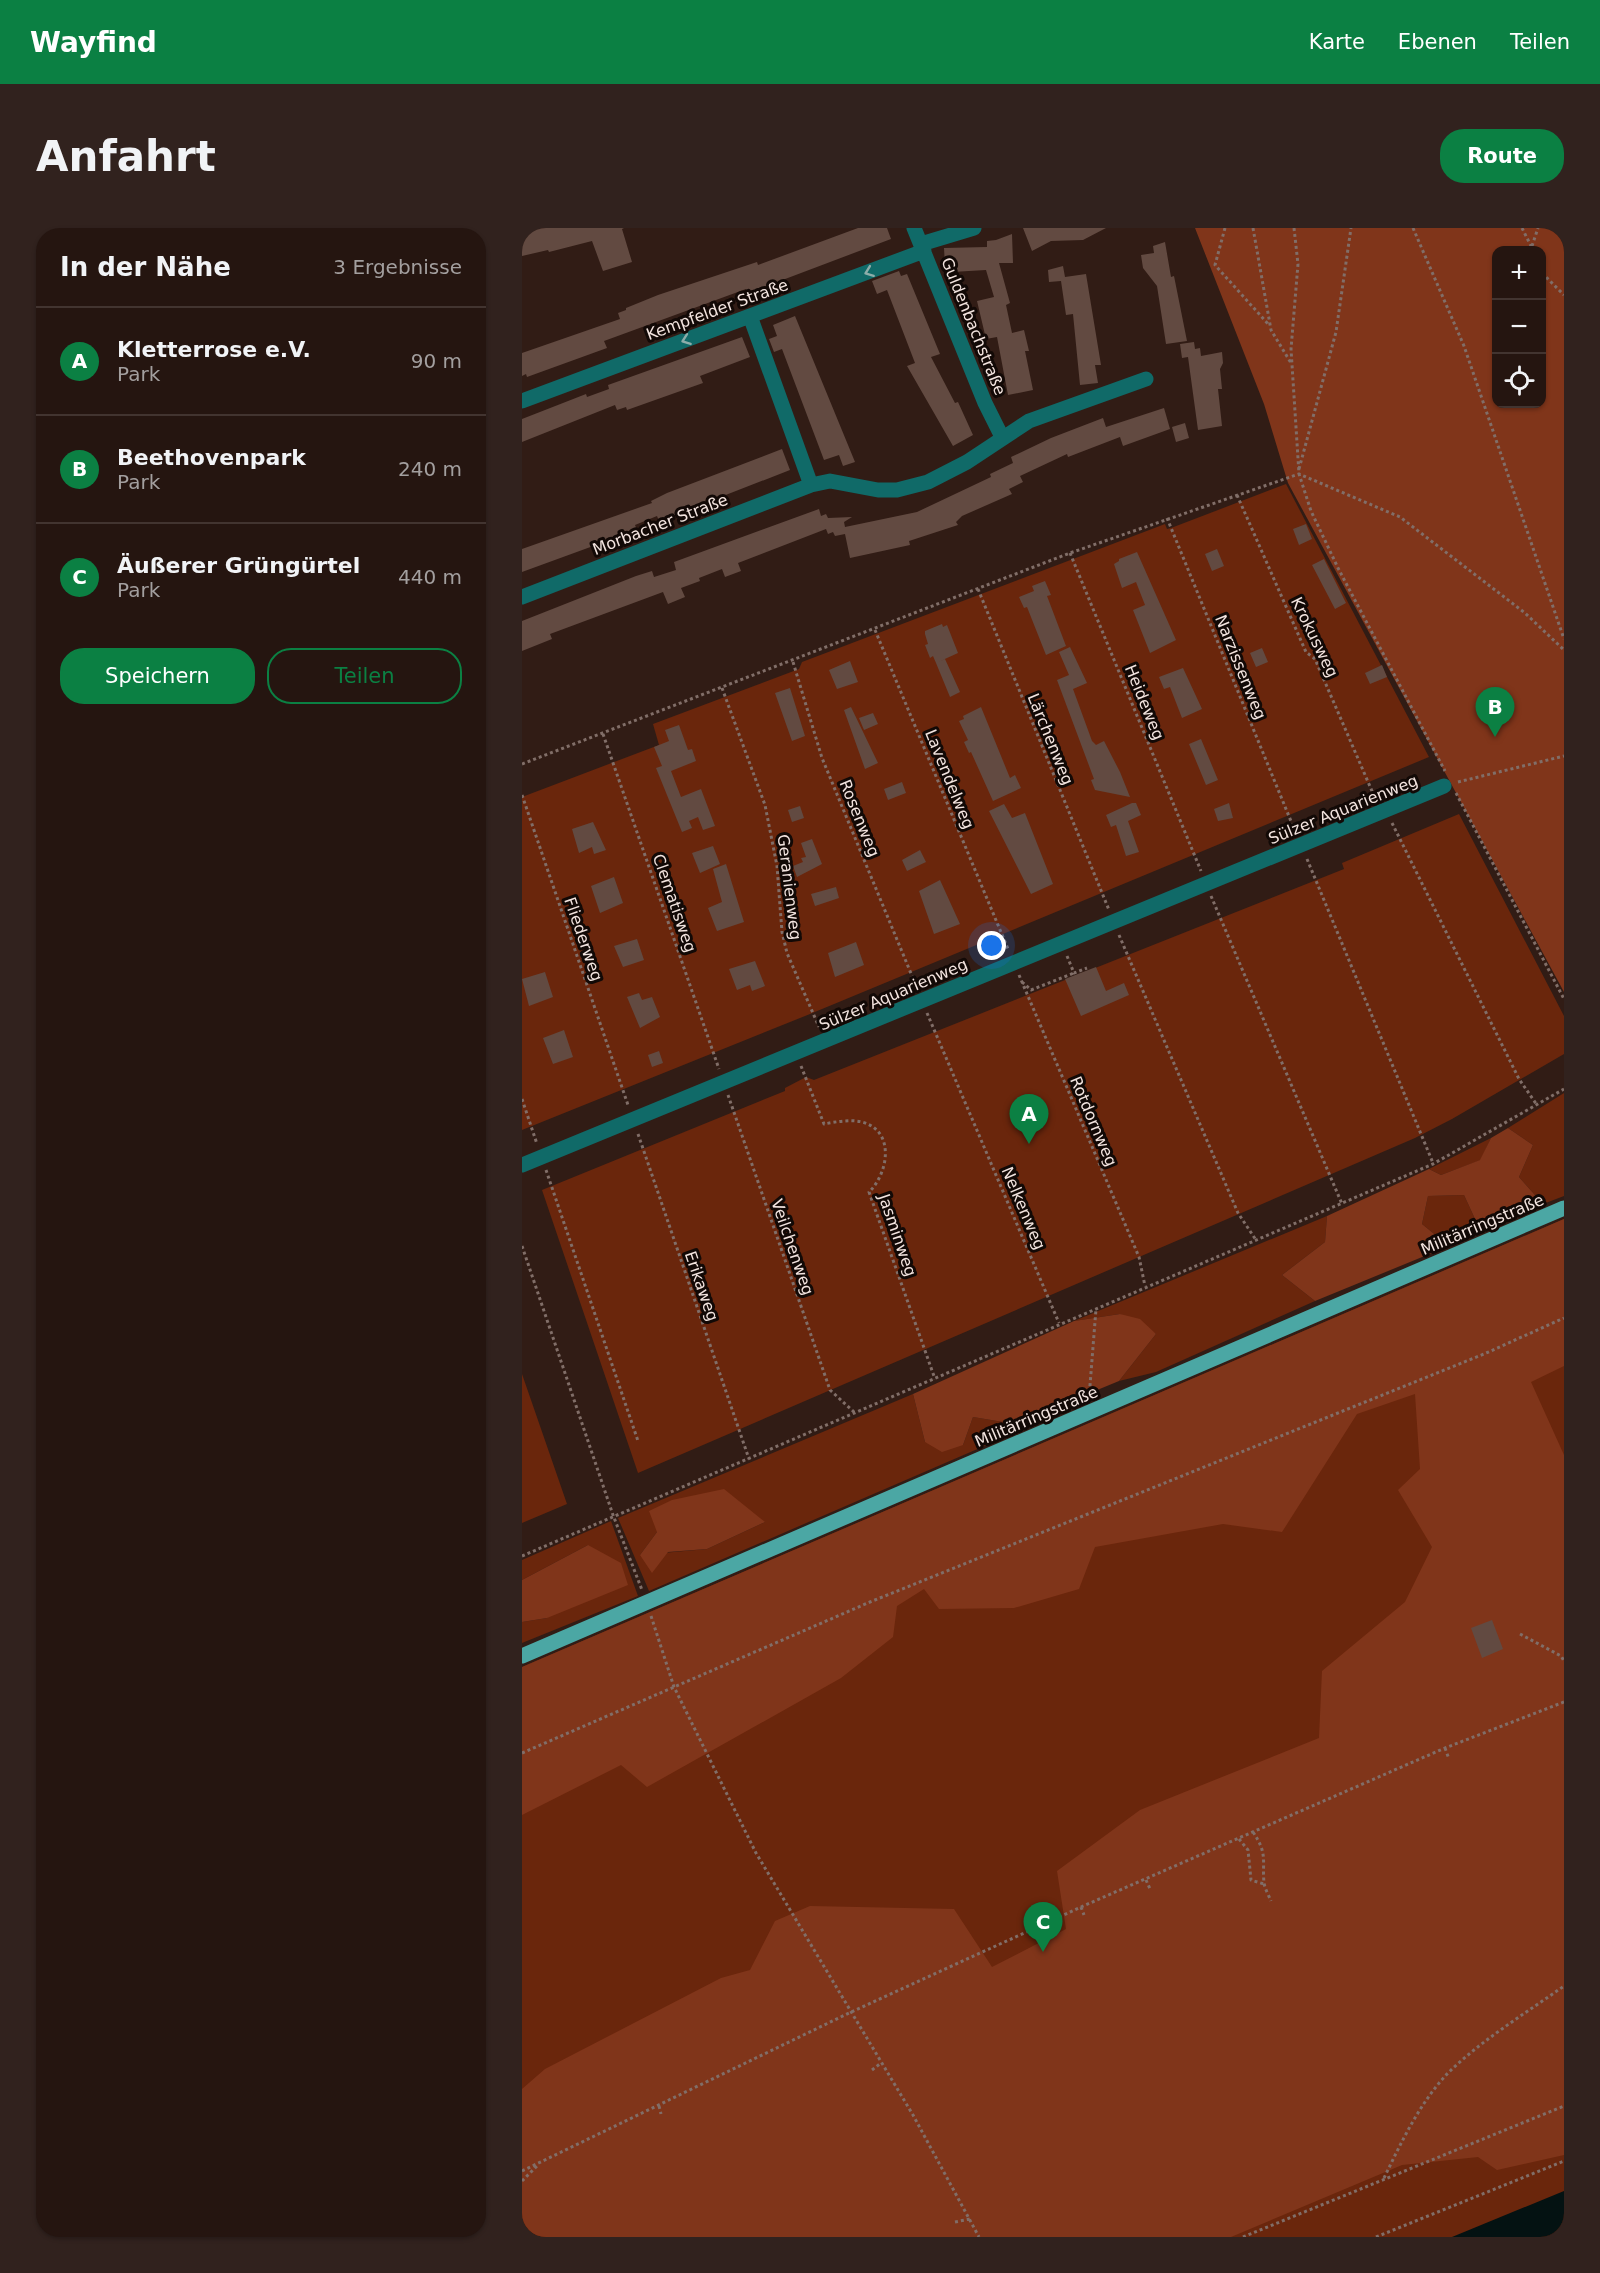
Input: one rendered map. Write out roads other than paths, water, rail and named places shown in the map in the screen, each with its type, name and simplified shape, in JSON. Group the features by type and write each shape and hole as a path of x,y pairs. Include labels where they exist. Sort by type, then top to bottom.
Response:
{"main road":[{"name":"Militärringstraße","path":"522,1656 1564,1208"}],"street":[{"name":"Guldenbachstraße","path":"914,228 985,403 1002,436"},
{"name":"Kempfelder Straße","path":"522,401 750,316 974,228"},
{"path":"750,316 811,485"},
{"name":"Morbacher Straße","path":"522,597 811,485 830,481 878,490 928,482 967,462 1002,436 1029,421 1065,406 1146,379"},
{"name":"Sülzer Aquarienweg","path":"522,1165 1062,943 1447,781"}],"place":[{"name":"Beethovenpark","path":"1495,737"},
{"name":"Kletterrose e.V.","path":"1029,1144"},
{"name":"Äußerer Grüngürtel","path":"1043,1952"}]}
